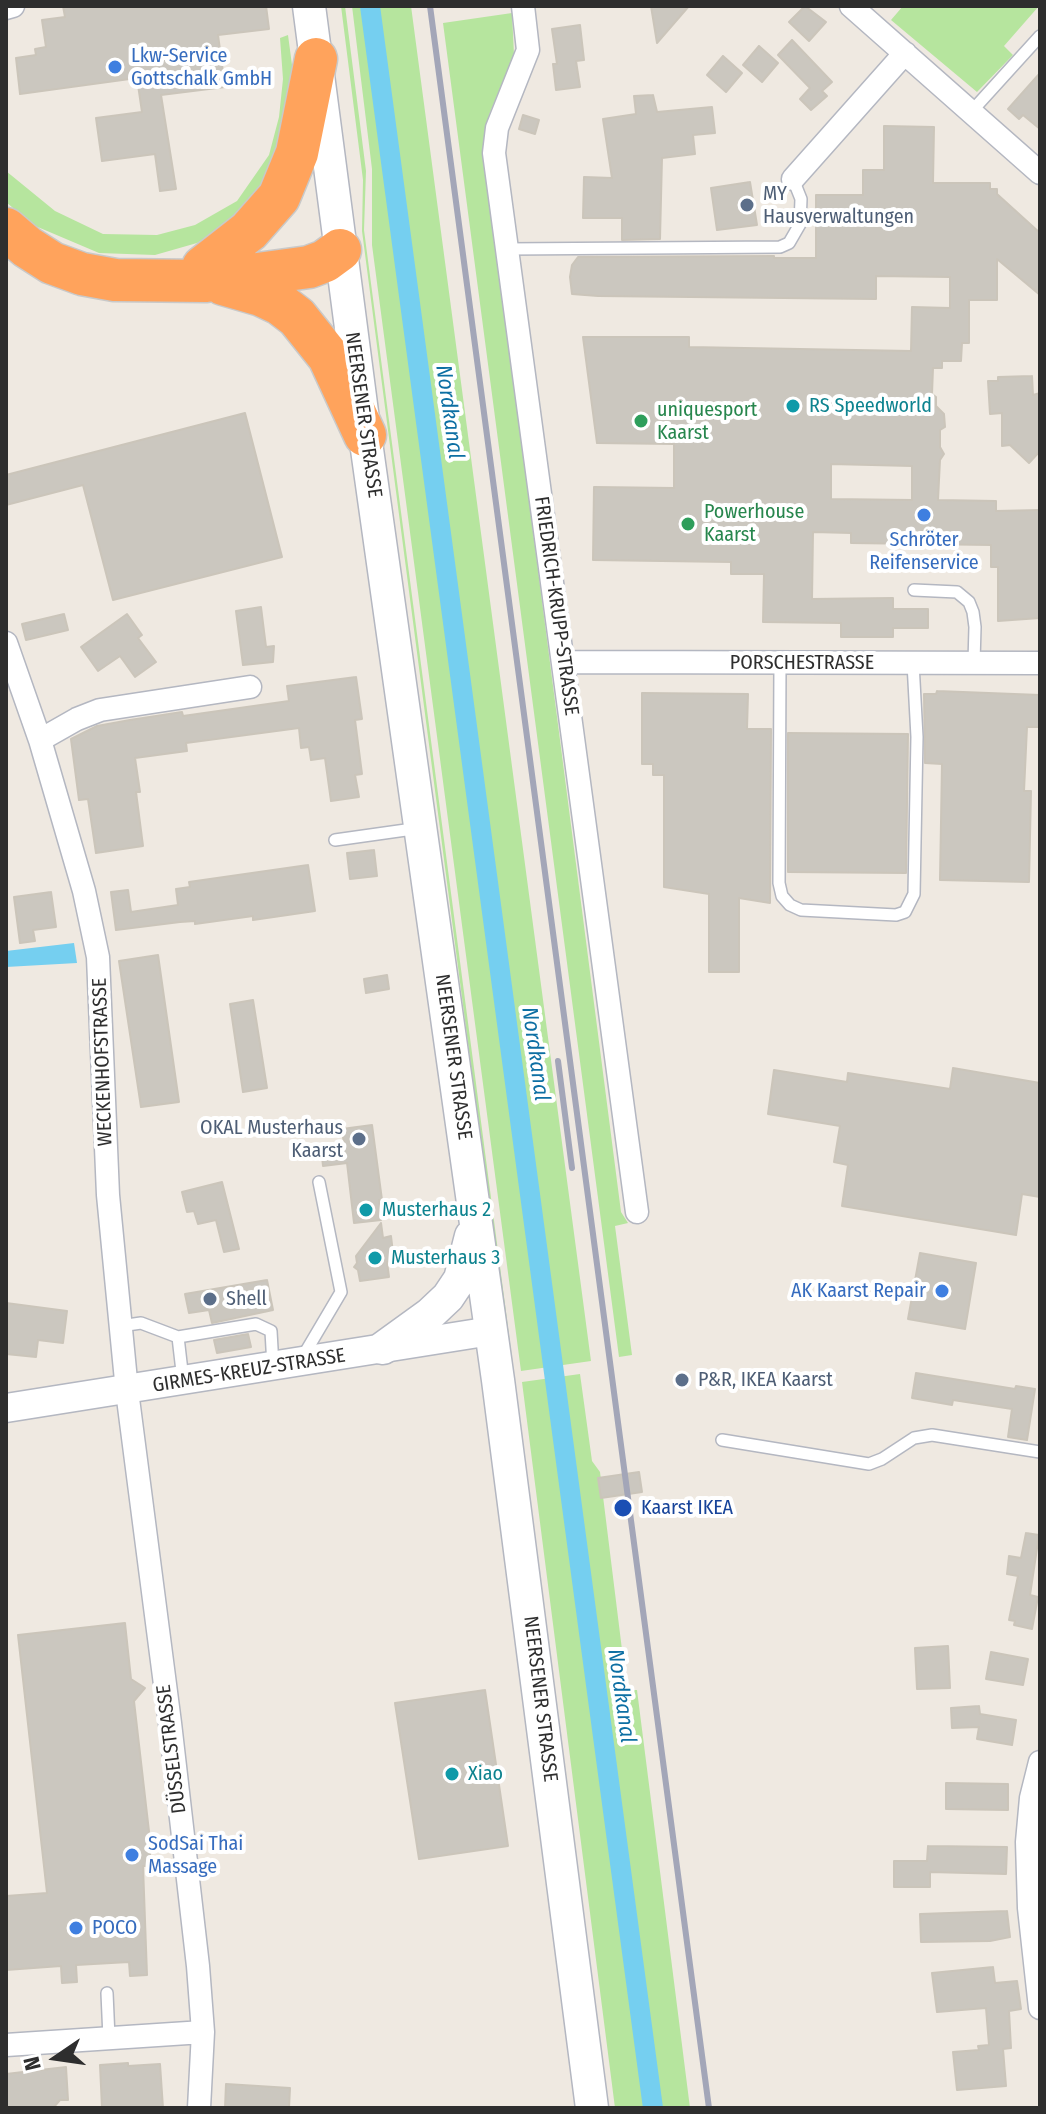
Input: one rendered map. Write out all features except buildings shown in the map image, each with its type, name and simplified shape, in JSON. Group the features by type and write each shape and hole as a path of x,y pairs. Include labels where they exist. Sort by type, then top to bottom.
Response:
{"highway":[{"path":"205,274 279,197 297,153 316,59"},
{"path":"6,229 52,263 82,274 115,280 156,280 309,267 325,261 340,250"},
{"path":"205,274 261,295 297,317 329,357 365,435"}],"main road":[{"name":"NEERSENER STRASSE","path":"309,6 365,435 491,1331 592,2108"},
{"path":"383,1348 430,1314 454,1288 469,1249 475,1217"}],"street":[{"path":"6,8 13,6"},
{"name":"FRIEDRICH-KRUPP-STRASSE","path":"523,6 528,50 494,141 637,1212"},
{"path":"851,6 1040,173"},
{"path":"793,179 905,53"},
{"name":"WECKENHOFSTRASSE","path":"6,643 40,740 84,891 98,957 108,1195 127,1391"},
{"name":"PORSCHESTRASSE","path":"563,662 1040,663"},
{"path":"40,740 100,710 250,687"},
{"name":"GIRMES-KREUZ-STRASSE","path":"6,1408 491,1331"},
{"name":"DÜSSELSTRASSE","path":"127,1391 193,1919 203,2032 199,2108"},
{"path":"1040,1762 1033,1787 1027,1842 1029,1908 1040,2008"},
{"path":"6,2045 203,2032"}],"lane":[{"path":"971,112 1040,36"},
{"path":"508,249 780,247 789,243 800,224 801,199 793,179"},
{"path":"914,590 957,592 969,602 975,627 974,662"},
{"path":"780,663 779,883 782,896 790,905 801,910 896,915 905,912 914,894 917,737 913,663"},
{"path":"335,840 420,828"},
{"path":"120,1326 141,1323 178,1337 256,1324 271,1331 286,1364 341,1292 319,1182"},
{"path":"178,1337 183,1381"},
{"path":"722,1440 869,1464 914,1438 932,1435 1040,1452"},
{"path":"107,1993 109,2038"}],"green space":[{"path":"341,6 345,6 366,171 364,230 514,1373 511,1373 362,231 363,180"},
{"path":"352,6 411,6 591,1361 521,1371 372,245 372,169"},
{"path":"903,6 1039,6 1004,46 1013,55 977,92 891,20"},
{"path":"512,13 514,55 489,115 484,152 621,1212 628,1223 615,1226 632,1355 619,1357 443,23"},
{"path":"288,35 294,80 279,163 246,213 197,243 155,255 99,253 33,225 6,202 6,171 55,211 103,234 157,235 195,225 237,201 269,155 279,117 283,79 280,38"},
{"path":"580,1374 592,1461 600,1472 627,1690 637,1690 690,2108 615,2108 522,1382"}],"water":[{"path":"74,943 77,963 6,967 6,951"}],"waterway":[{"name":"Nordkanal","path":"370,6 653,2108"}],"railway":[{"path":"430,6 709,2108"},
{"path":"558,1061 572,1168"}],"place":[{"name":"Lkw-Service Gottschalk GmbH","path":"115,67"},
{"name":"MY Hausverwaltungen","path":"747,205"},
{"name":"RS Speedworld","path":"793,406"},
{"name":"uniquesport Kaarst","path":"641,421"},
{"name":"Schröter Reifenservice","path":"924,515"},
{"name":"Powerhouse Kaarst","path":"688,524"},
{"name":"OKAL Musterhaus Kaarst","path":"359,1139"},
{"name":"Musterhaus 2","path":"366,1210"},
{"name":"Musterhaus 3","path":"375,1258"},
{"name":"AK Kaarst Repair","path":"942,1291"},
{"name":"Shell","path":"210,1299"},
{"name":"P&R, IKEA Kaarst","path":"682,1380"},
{"name":"Kaarst IKEA","path":"623,1508"},
{"name":"Xiao","path":"452,1774"},
{"name":"SodSai Thai Massage","path":"132,1855"},
{"name":"POCO","path":"76,1928"}]}
